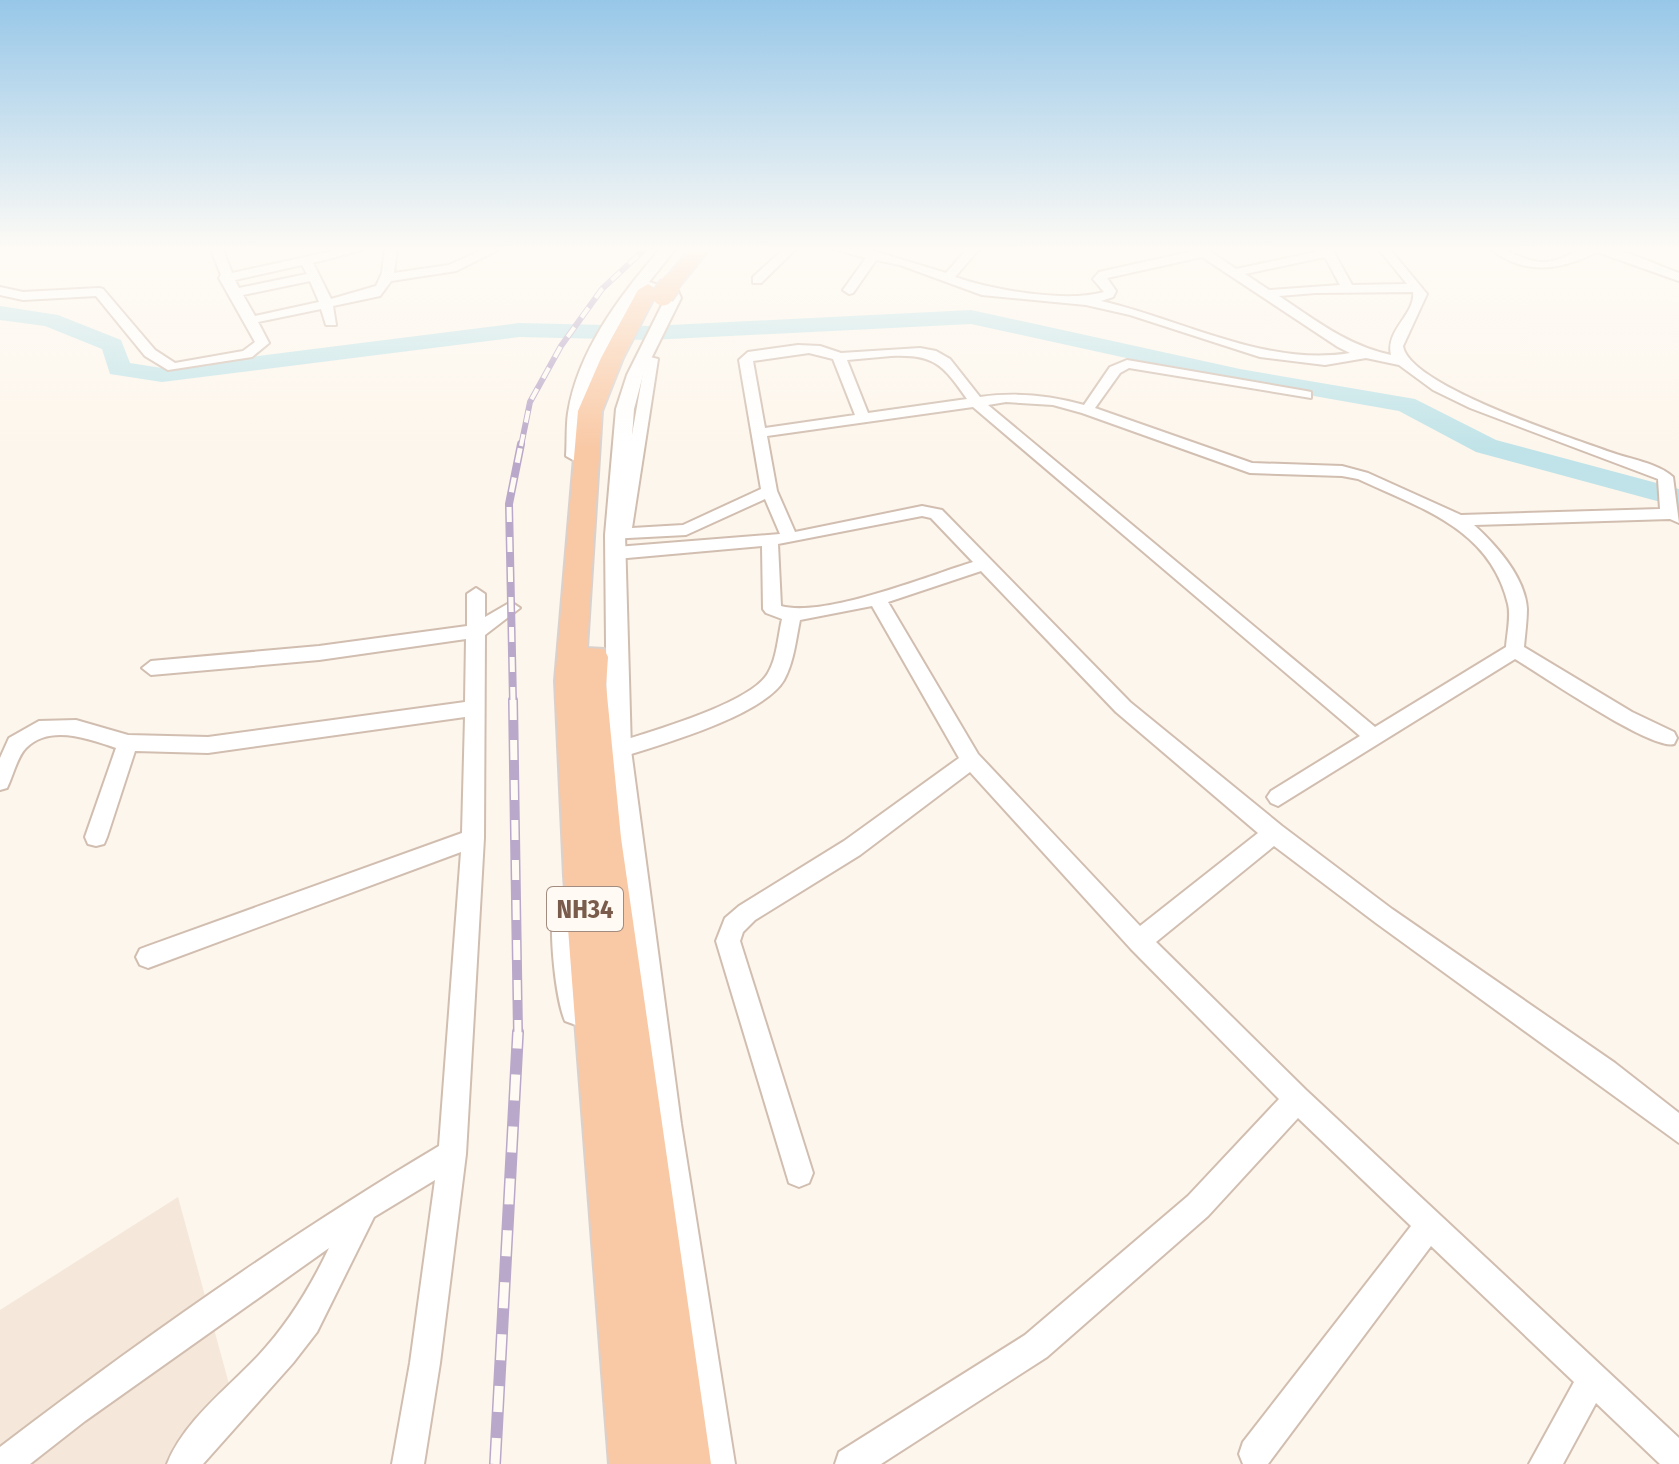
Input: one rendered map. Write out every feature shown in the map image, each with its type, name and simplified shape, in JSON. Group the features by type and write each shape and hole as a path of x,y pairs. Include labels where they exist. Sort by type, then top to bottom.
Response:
{"highway":[{"name":"NH34","path":"635,1464 582,876 570,681 590,411 625,350 650,315"},
{"name":"NH34","path":"625,350 610,410 591,685 604,838 685,1464"}],"street":[{"path":"118,315 150,353 173,367 254,351 262,343 249,315"},
{"path":"252,320 274,315"},
{"path":"329,315 331,322"},
{"path":"642,315 625,350 618,541 619,750 665,1124 715,1464"},
{"path":"1144,315 1260,353 1325,361 1365,354"},
{"path":"1299,315 1343,344 1365,354 1402,362 1451,394 1671,483 1672,511 1459,520"},
{"path":"1402,362 1396,352 1399,332 1412,315"},
{"path":"985,564 877,599 792,616 772,609 780,539 744,365 748,357 819,349 839,357 915,351 935,354 976,402 1373,736"},
{"path":"611,1464 578,1025 569,955 559,700 577,410 593,363 625,350"},
{"path":"839,357 863,418"},
{"path":"1087,410 1115,370 1127,364 1306,395"},
{"path":"759,433 976,402 1032,398 1087,410 1250,468 1342,471 1363,476 1459,520 1493,552 1518,606 1515,650"},
{"path":"618,541 686,530 769,491"},
{"path":"618,541 780,539 930,511 942,518 1123,707 1274,833 1384,916 1606,1072 1679,1130"},
{"path":"408,1464 425,1363 452,1154 473,838 476,594"},
{"path":"877,599 971,760 1139,941 1297,1099 1679,1460"},
{"path":"151,668 319,653 477,631 511,608"},
{"path":"619,750 736,707 763,693 776,678 792,616"},
{"path":"1278,797 1515,650"},
{"path":"1515,650 1625,717 1667,738"},
{"path":"0,782 16,744 39,729 76,728 128,743 208,745 263,740 475,708"},
{"path":"96,837 128,743"},
{"path":"799,1173 728,941 733,926 747,913 852,848 971,760"},
{"path":"1139,941 1274,833"},
{"path":"148,957 473,838"},
{"path":"851,1464 1036,1346 1198,1206 1297,1099"},
{"path":"4,1464 74,1410 364,1208 452,1154"},
{"path":"183,1464 211,1427 311,1316 364,1208"},
{"path":"1255,1454 1430,1224"},
{"path":"1545,1464 1593,1378"}],"shaded area":[{"path":"178,1197 235,1406 197,1464 0,1464 0,1310"}],"waterway":[{"path":"17,315 50,320 113,345 119,369 162,375 519,330 650,333 971,317 1240,376 1406,404 1486,446 1679,498"}],"railway":[{"path":"521,446 530,402 561,346 583,315"},
{"path":"513,702 509,504 521,444"},
{"path":"513,700 518,1032"},
{"path":"495,1464 518,1032"}]}
